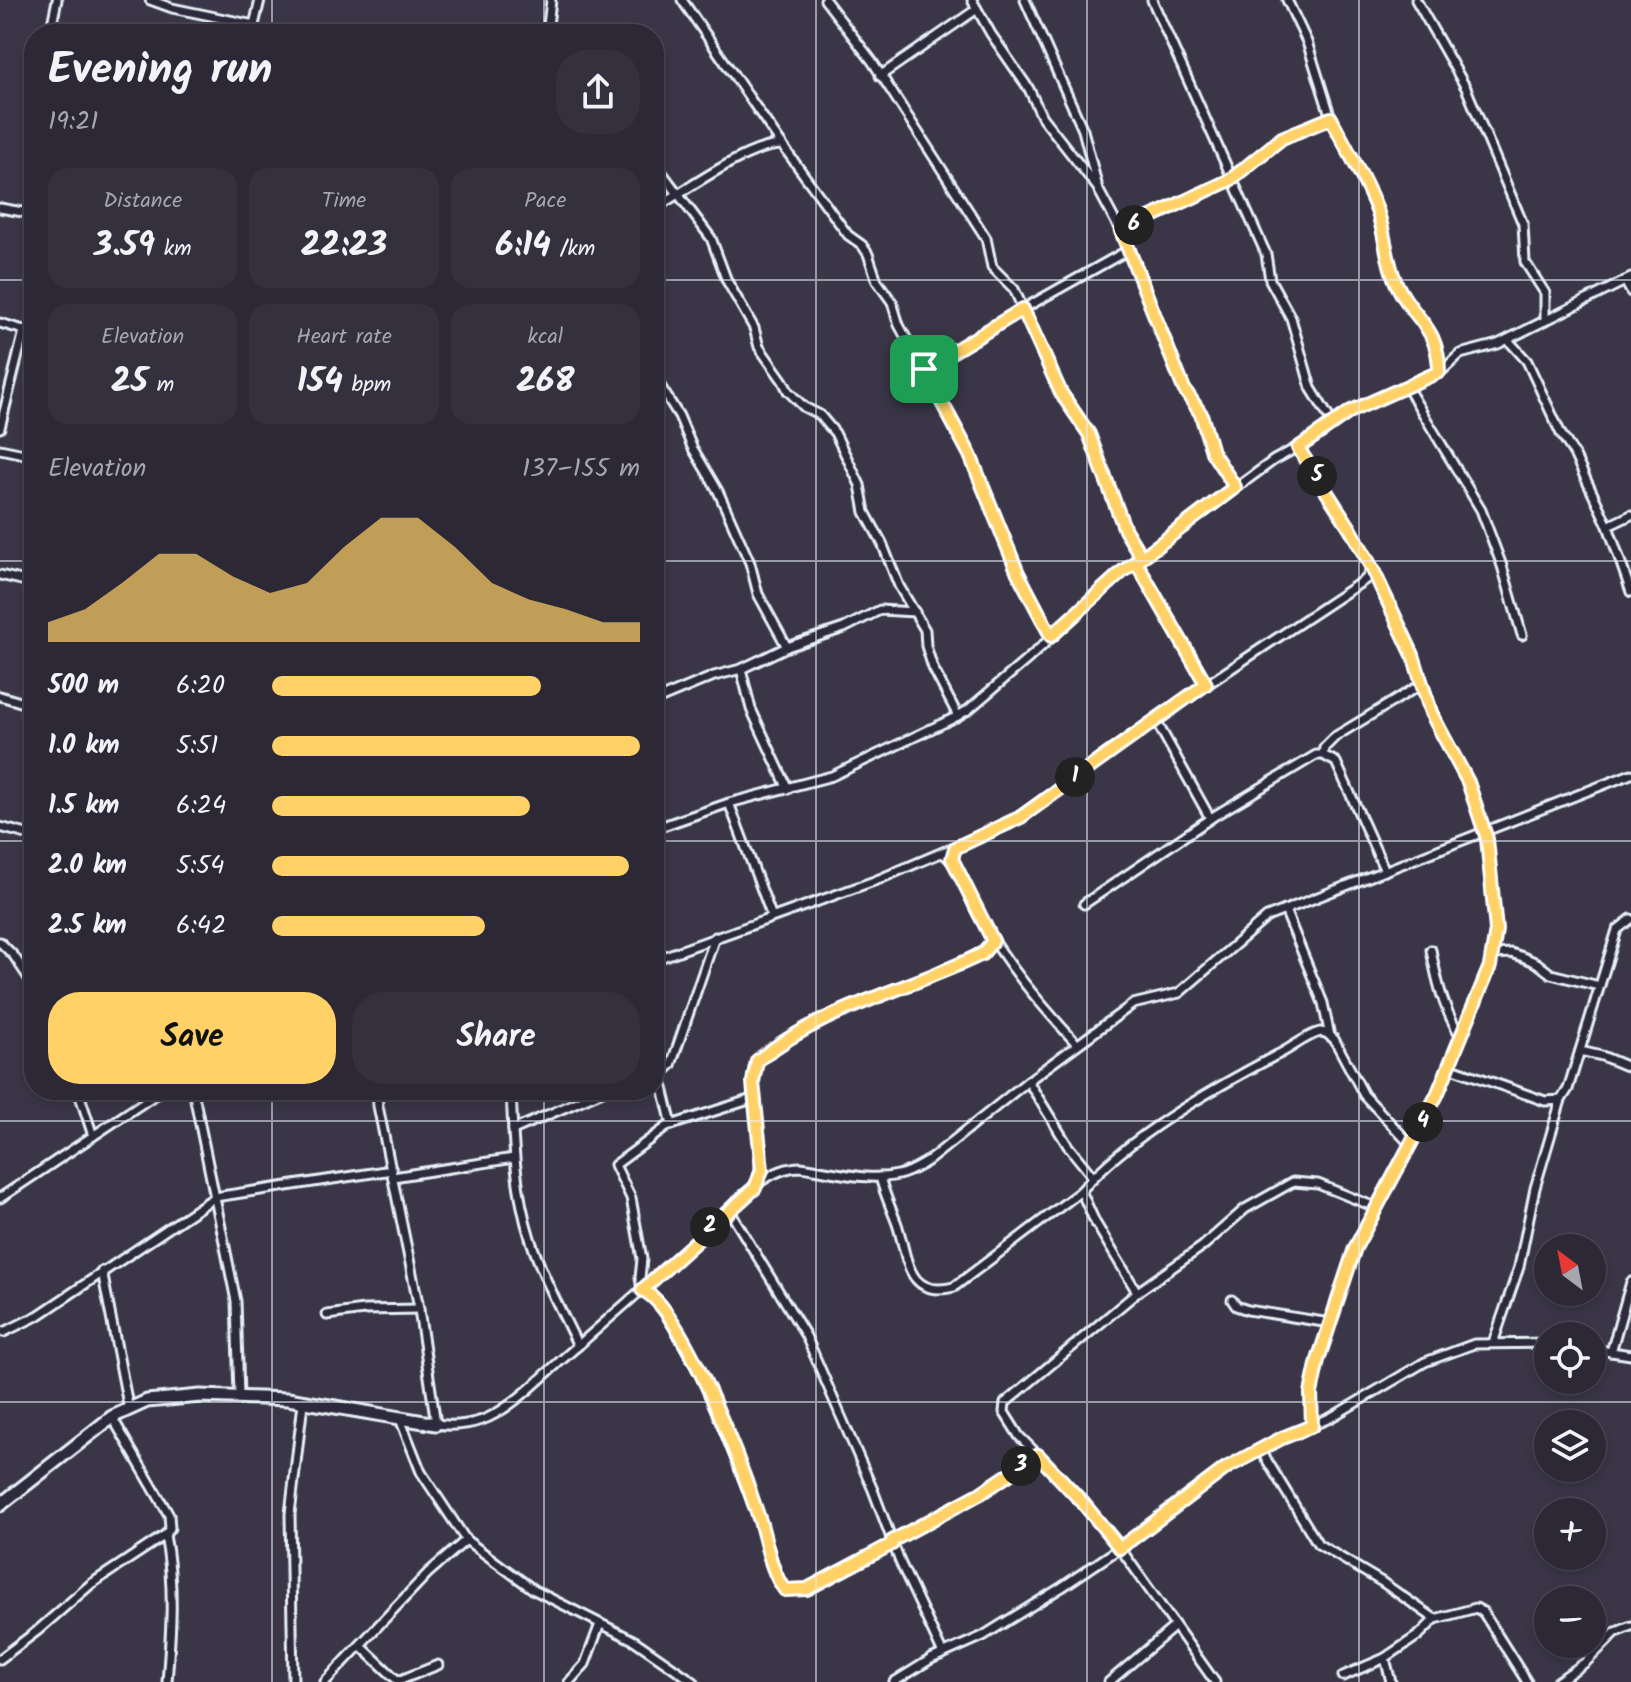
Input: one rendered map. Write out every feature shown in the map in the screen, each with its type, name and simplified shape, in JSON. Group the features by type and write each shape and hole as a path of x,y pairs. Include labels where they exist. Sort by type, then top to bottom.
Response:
{"street":[{"path":"52,24 57,0"},
{"path":"150,0 173,4 234,24"},
{"path":"256,24 260,0"},
{"path":"548,24 551,0"},
{"path":"682,0 848,235 864,248 877,281 892,302 899,325 970,455 1018,573 1051,636"},
{"path":"825,0 872,61 986,238 992,267 1014,289 1061,393 1089,434 1139,560 1206,684"},
{"path":"972,0 1029,89 1042,117 1097,187 1121,231 1184,389 1201,414 1212,452 1235,487"},
{"path":"1025,0 1083,130 1097,187"},
{"path":"1152,0 1230,180 1266,254 1274,289 1291,318 1311,388 1333,424"},
{"path":"1287,0 1307,42 1331,118 1378,213 1385,252 1397,286 1435,338 1439,351 1439,372"},
{"path":"1416,0 1466,88 1523,224 1525,262 1545,293 1545,321"},
{"path":"880,76 977,9"},
{"path":"1121,231 1230,180 1282,138 1331,118"},
{"path":"664,203 747,155 773,145 782,145"},
{"path":"664,176 711,238 727,281 754,328 765,357 788,391 804,407 820,415 835,433 860,485 865,512 882,543 899,586 925,630 933,668 958,716"},
{"path":"0,208 24,212"},
{"path":"924,369 1130,249"},
{"path":"664,826 729,803 832,776 907,743 958,716 1029,658 1139,560 1235,487 1351,411 1439,372 1467,351 1508,340 1628,279 1631,292"},
{"path":"0,323 24,331 0,428"},
{"path":"1508,340 1527,361 1608,526 1631,592"},
{"path":"1407,387 1481,510 1502,566 1522,635"},
{"path":"664,392 718,491 750,563 758,594 787,647"},
{"path":"1298,448 1372,568 1400,624 1438,727 1468,782 1485,831 1496,918 1493,954 1449,1067 1355,1248 1311,1393 1312,1426"},
{"path":"0,449 24,454"},
{"path":"1608,526 1631,515"},
{"path":"664,956 877,880 1021,817 1155,719 1366,579 1372,568"},
{"path":"0,575 24,581"},
{"path":"1366,579 1377,581"},
{"path":"664,697 714,676 741,669 787,647 844,628 880,610 915,612"},
{"path":"741,669 751,709 788,789"},
{"path":"1323,755 1324,748 1336,736 1422,684"},
{"path":"0,696 24,703"},
{"path":"1155,719 1210,818"},
{"path":"1084,904 1210,818 1306,760 1323,755 1336,762 1385,871"},
{"path":"0,1505 112,1417 147,1401 200,1396 288,1399 436,1424 465,1424 497,1413 769,1178 790,1167 880,1177 899,1175 928,1161 1028,1081 1133,1004 1179,993 1267,917 1553,804 1623,780 1631,774"},
{"path":"729,803 772,917"},
{"path":"0,827 24,833"},
{"path":"952,859 955,848"},
{"path":"942,853 952,859 993,941 1012,971 1077,1044"},
{"path":"1285,910 1323,1003 1330,1036"},
{"path":"1493,1343 1519,1267 1535,1188 1561,1100 1568,1089 1617,930 1631,919"},
{"path":"664,1070 671,1065 715,937"},
{"path":"755,1188 762,1170 754,1068 762,1056 803,1030 982,954 993,941"},
{"path":"0,942 24,971"},
{"path":"1431,950 1441,998 1461,1036"},
{"path":"1493,954 1511,953 1537,963 1551,974 1599,986"},
{"path":"880,1177 910,1269 925,1288 934,1291 954,1287 976,1273 1081,1191 1093,1177 1183,1109 1316,1033 1326,1033 1334,1039 1364,1095 1411,1145"},
{"path":"1580,1051 1631,1068"},
{"path":"1449,1067 1545,1101 1561,1100"},
{"path":"1028,1081 1068,1146 1093,1177"},
{"path":"664,1098 672,1125"},
{"path":"755,1098 672,1125 651,1136 615,1165 631,1198 642,1259 642,1290 661,1304 708,1388 760,1521 778,1580 785,1590 807,1589 981,1493 1038,1455"},
{"path":"81,1100 93,1136"},
{"path":"0,1198 147,1100"},
{"path":"195,1100 236,1301 239,1396"},
{"path":"379,1100 419,1309 436,1424"},
{"path":"512,1100 514,1158 529,1234 550,1289 578,1346"},
{"path":"513,1130 582,1100"},
{"path":"4,1332 39,1315 215,1197 514,1158"},
{"path":"762,1170 769,1178"},
{"path":"1215,1682 1120,1548 1009,1422 1004,1412 1005,1403 1137,1292 1203,1246 1245,1209 1293,1182 1318,1184 1375,1207"},
{"path":"1081,1191 1095,1222 1137,1292"},
{"path":"729,1210 806,1336 873,1490 892,1542 943,1654"},
{"path":"102,1271 129,1410"},
{"path":"1611,1352 1631,1282"},
{"path":"1232,1300 1236,1306 1248,1310 1330,1323"},
{"path":"327,1315 364,1310 419,1309"},
{"path":"894,1682 983,1636 1120,1548 1226,1468 1260,1449 1330,1418 1444,1354 1474,1344 1534,1343"},
{"path":"1606,1351 1631,1355"},
{"path":"293,1682 290,1514 292,1475 303,1403"},
{"path":"0,1659 91,1584 165,1535 170,1528 169,1515 112,1417"},
{"path":"400,1419 421,1472 466,1540 534,1590 635,1641 694,1682"},
{"path":"1260,1449 1318,1544 1382,1582 1435,1619"},
{"path":"165,1535 171,1565 173,1615 167,1682"},
{"path":"325,1682 428,1573 466,1540"},
{"path":"1343,1676 1385,1658 1419,1635 1435,1619 1476,1608 1483,1612 1527,1682"},
{"path":"569,1682 585,1664 600,1624"},
{"path":"1557,1682 1586,1662 1616,1632 1631,1626"},
{"path":"1109,1682 1174,1627"},
{"path":"361,1646 398,1681 438,1665"},
{"path":"1385,1658 1391,1682"}],"route":[{"path":"924,369 970,455 1018,573 1051,636 1123,571 1136,562 1142,558 1161,544 1235,487 1212,452 1201,414 1184,389 1121,231 1230,180 1282,138 1331,118 1378,213 1385,252 1397,286 1435,338 1439,351 1439,372 1351,411 1298,448 1330,495 1372,568 1413,655 1431,713 1468,782 1489,850 1496,918 1495,941 1490,966 1437,1095 1355,1248 1318,1360 1311,1393 1312,1426 1251,1453 1226,1468 1120,1548 1038,1455 981,1493 892,1541 892,1544 807,1589 792,1591 785,1590 778,1580 760,1521 708,1388 661,1304 642,1290 755,1188 762,1170 753,1082 754,1068 762,1056 803,1030 982,954 993,941 952,859 955,848 1021,817 1206,684 1136,562 1142,558 1125,530 1089,434 1061,393 1023,309 924,369"}]}
